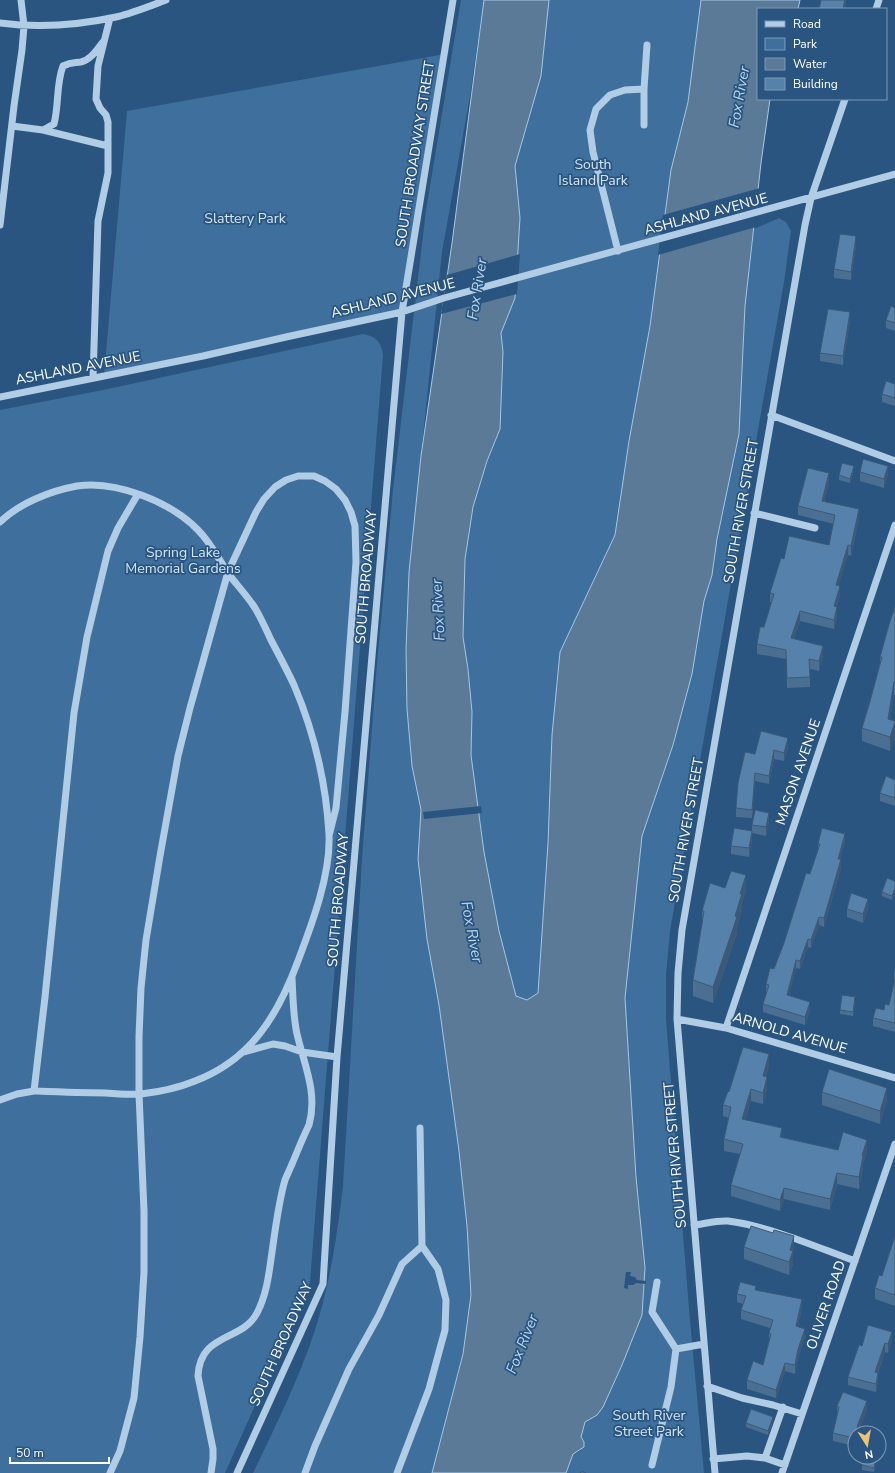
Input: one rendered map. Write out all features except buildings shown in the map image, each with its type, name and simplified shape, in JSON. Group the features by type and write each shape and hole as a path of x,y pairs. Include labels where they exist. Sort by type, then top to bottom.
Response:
{"street":[{"path":"0,225 22,50 24,26 21,0"},
{"path":"0,22 24,26 83,22 110,18 166,0"},
{"name":"SOUTH BROADWAY STREET","path":"402,312 453,0"},
{"path":"94,378 98,221 108,173 108,122 106,115 100,108 96,99 98,66 110,18"},
{"path":"43,130 54,124 59,75 62,66 72,61 83,62 90,58 104,41"},
{"path":"644,125 644,89 647,45"},
{"path":"618,251 593,152 590,130 596,109 610,95 624,90 644,89"},
{"name":"SOUTH RIVER STREET","path":"715,1473 677,1019 678,974 682,930 771,415 811,198 845,100"},
{"path":"12,126 43,130 108,146"},
{"name":"ASHLAND AVENUE","path":"0,397 203,356 402,312 444,298 776,208 895,174"},
{"name":"SOUTH BROADWAY","path":"237,1473 323,1284 337,1057 402,312"},
{"path":"771,415 895,461"},
{"path":"110,1473 120,1451 134,1398 140,1337 144,1272 144,1211 138,1094 141,988 146,940 178,756 228,572 256,512 264,499 274,487 286,480 298,476 314,476 331,485 345,500 351,512 355,526 356,562 339,784 336,808 329,836"},
{"path":"0,522 6,516 23,506 62,489 84,485 104,485 138,494 168,507 186,518 200,531 254,607 294,686 316,749 322,774 329,836 329,853 321,892 309,931 292,977 268,1024 254,1042 229,1065 196,1081 161,1091 138,1094 34,1091 0,1100"},
{"path":"34,1091 74,713 83,660 108,551 118,528 138,494"},
{"path":"754,513 815,528"},
{"name":"MASON AVENUE","path":"726,1028 895,525"},
{"path":"211,1473 213,1449 198,1376 198,1367 201,1359 220,1339 246,1326 256,1315 261,1304 269,1274 285,1180 312,1116 311,1089 297,1033 292,977"},
{"name":"ARNOLD AVENUE","path":"677,1019 726,1028 895,1078"},
{"path":"242,1053 273,1044 285,1046 302,1052 337,1057"},
{"path":"397,1473 429,1388 445,1330 446,1300 438,1269 422,1246 420,1128"},
{"name":"OLIVER ROAD","path":"782,1473 895,1144"},
{"path":"694,1225 726,1221 753,1226 804,1242 855,1261"},
{"path":"305,1473 314,1446 349,1369 379,1315 402,1264 422,1246"},
{"path":"652,1464 671,1387 676,1349 652,1312 658,1282"},
{"path":"676,1349 704,1344"},
{"path":"707,1386 742,1398 783,1407 802,1414"},
{"path":"765,1458 783,1407"},
{"path":"713,1459 747,1456 765,1458 785,1465"}],"green space":[{"path":"461,0 484,0 470,96 442,252 409,572 406,650 407,709 412,766 421,810 427,939 439,1005 459,1151 467,1226 471,1295 463,1353 432,1473 253,1473 278,1421 308,1351 320,1315 329,1279 338,1223 343,1186 362,859 376,675 393,490 426,210"},
{"name":"South Island Park","path":"549,0 701,0 688,102 671,170 650,326 629,441 615,535 560,652 552,735 548,843 538,993 527,1000 516,997 499,931 484,852 471,755 472,712 463,637 465,559 473,507 487,461 500,429 503,352 501,333 515,298 520,218 515,166 541,76"},
{"name":"Slattery Park","path":"445,54 402,312 104,376 127,111"},
{"name":"South River Street Park","path":"779,218 786,222 791,231 784,282 670,931 666,976 666,1019 689,1309 704,1473 566,1473 573,1454 580,1451 584,1442 581,1437 585,1422 597,1415 645,1268 636,1177 625,998 642,836 673,745 692,674 704,600 712,575 717,539 739,434 745,306 754,229"},
{"name":"Spring Lake Memorial Gardens","path":"363,334 371,336 378,341 383,355 310,1282 225,1473 0,1473 0,410 103,390"}],"water":[{"name":"Fox River","path":"484,0 549,0 541,76 515,166 520,218 515,298 501,333 503,352 500,429 487,461 473,507 465,559 463,637 472,712 471,755 484,852 499,931 516,996 527,1000 538,993 548,843 552,735 560,652 615,535 629,441 650,326 671,170 688,102 701,0 800,0 798,8 757,8 757,100 770,100 761,163 745,306 739,434 717,539 712,575 704,601 692,674 673,745 642,836 625,998 636,1177 645,1268 642,1315 603,1407 597,1415 585,1422 581,1437 584,1442 584,1447 573,1454 566,1473 432,1473 463,1354 471,1295 467,1226 459,1151 439,1005 427,939 418,859 421,810 412,766 407,709 406,650 409,572 421,456 452,243"}],"pier":[{"path":"760,188 756,227 658,255 663,215"},
{"path":"520,254 517,294 441,314 447,275"},
{"path":"481,806 482,813 424,819 423,812"},
{"path":"626,1272 631,1272 630,1276 635,1277 637,1280 646,1281 646,1284 637,1283 634,1285 628,1285 628,1289 624,1288"}]}
